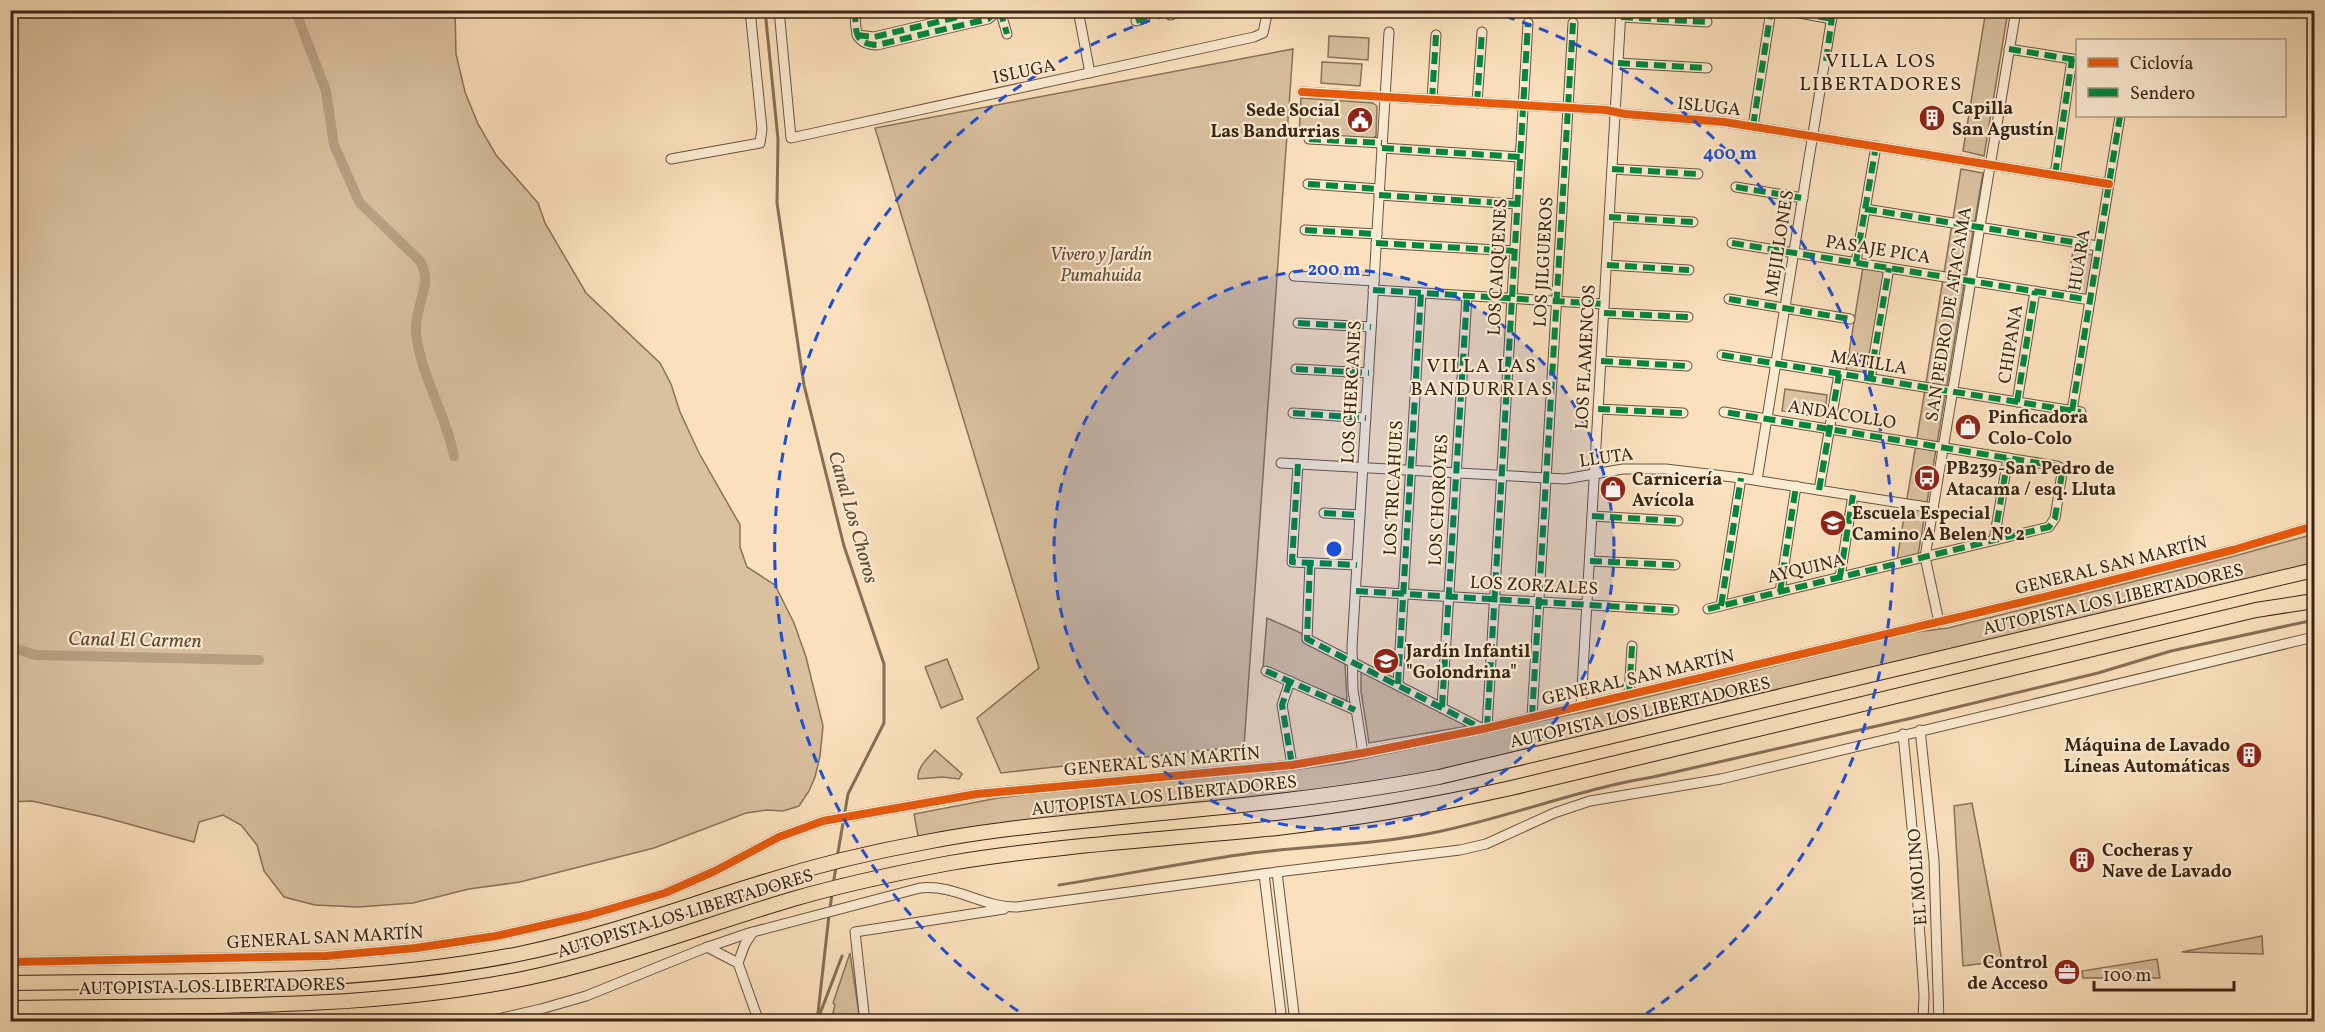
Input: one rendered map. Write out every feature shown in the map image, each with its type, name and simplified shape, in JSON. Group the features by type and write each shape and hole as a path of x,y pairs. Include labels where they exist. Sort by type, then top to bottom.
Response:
{"highway":[{"name":"AUTOPISTA LOS LIBERTADORES","path":"10,983 339,976 456,965 522,953 589,937 852,857 997,830 1311,798 1439,777 2314,570"},
{"name":"AUTOPISTA LOS LIBERTADORES","path":"10,1008 335,1002 443,992 525,978 602,960 847,884 994,857 1281,827 1439,803 2314,599"}],"street":[{"path":"671,159 754,145 760,142 762,138 750,10"},
{"name":"ISLUGA","path":"779,10 791,138 1254,37 1263,33 1268,10"},
{"path":"855,10 856,34 874,37 988,19 999,10 1006,34"},
{"path":"930,28 988,10"},
{"path":"1078,10 1090,73"},
{"path":"1136,21 1145,18 1146,10"},
{"path":"1170,15 1185,10"},
{"path":"1753,126 1771,10"},
{"path":"1783,10 1832,15"},
{"name":"SAN PEDRO DE ATACAMA","path":"1939,622 1925,557 2016,10"},
{"path":"1621,14 1707,22"},
{"name":"LOS FLAMENCOS","path":"1581,706 1621,14"},
{"name":"MEJILLONES","path":"1757,480 1832,15"},
{"name":"LOS CAIQUENES","path":"1485,729 1528,23"},
{"name":"LOS JILGUEROS","path":"1532,717 1573,23"},
{"name":"LOS CHERCANES","path":"1363,753 1355,710 1352,661 1389,32"},
{"path":"1477,103 1482,32"},
{"path":"1432,100 1436,35"},
{"path":"2009,49 2075,59 2055,175"},
{"path":"1618,63 1707,68"},
{"name":"ISLUGA","path":"1302,92 1568,108 1753,126 2109,184"},
{"name":"HUARA","path":"2077,412 2090,300 2120,117"},
{"path":"1309,139 1520,156"},
{"path":"1856,262 1876,146"},
{"path":"1612,169 1698,174"},
{"path":"1308,184 1517,204"},
{"path":"1736,187 1803,198"},
{"path":"1865,209 2098,246"},
{"path":"1609,217 1693,222"},
{"path":"1305,230 1515,251"},
{"name":"PASAJE PICA","path":"1732,243 2090,300"},
{"path":"1607,265 1689,270"},
{"path":"1870,379 1888,268"},
{"path":"1294,276 1421,293 1557,301 1688,317"},
{"name":"CHIPANA","path":"2017,402 2035,291"},
{"name":"LOS TRICAHUES","path":"1398,684 1421,293"},
{"name":"LOS CHOROYES","path":"1442,707 1467,296"},
{"path":"1729,299 1850,319"},
{"path":"1298,323 1371,327"},
{"name":"MATILLA","path":"1722,355 2077,412"},
{"path":"1601,361 1687,366"},
{"path":"1296,369 1369,373"},
{"path":"1819,490 1839,374"},
{"path":"1598,409 1683,413"},
{"name":"ANDACOLLO","path":"1724,412 2061,468 2055,518 2052,525"},
{"path":"1293,413 1366,418"},
{"path":"1994,540 2008,458"},
{"name":"LLUTA","path":"1281,463 1546,478 1573,478 1635,468 1666,469 1757,480 1933,508"},
{"path":"1298,464 1292,562 1357,566"},
{"path":"1721,606 1741,478"},
{"path":"1780,592 1796,486"},
{"path":"1840,577 1853,495"},
{"path":"1324,513 1360,515"},
{"path":"1592,516 1678,521"},
{"name":"AYQUINA","path":"1707,609 2052,525"},
{"name":"GENERAL SAN MARTÍN","path":"10,962 326,956 467,941 557,923 647,899 697,880 792,832 823,821 977,794 1292,765 1485,729 1939,622 2233,550 2314,526"},
{"path":"1590,561 1675,565"},
{"path":"1310,563 1306,639 1485,729"},
{"name":"LOS ZORZALES","path":"1356,591 1674,610"},
{"path":"865,1022 855,932 1017,907 1467,849 1492,842 1554,813 1590,801 1720,778 2314,637"},
{"path":"1629,694 1632,646"},
{"path":"1266,671 1355,710"},
{"path":"1290,681 1282,703 1292,765"},
{"name":"EL MOLINO","path":"1920,730 1937,907 1939,1022"},
{"name":"EL MOLINO","path":"1903,734 1924,991 1923,1022"},
{"path":"1911,813 1920,811 1930,818"},
{"path":"1277,872 1295,1022"},
{"path":"1263,874 1282,1022"},
{"path":"485,1022 541,1010 586,996 707,947 753,932 928,887 945,888 995,905 1017,907"},
{"path":"753,932 745,944 738,963 759,1022"},
{"path":"707,947 738,963"}],"green space":[{"path":"10,11 455,11 456,54 465,92 478,124 496,155 538,203 545,223 586,293 660,363 699,453 740,525 740,547 747,567 775,585 794,623 806,657 823,726 815,777 799,806 783,811 767,810 746,813 654,848 520,882 469,889 413,903 358,907 315,905 284,897 264,871 257,845 241,825 223,815 199,822 194,842 103,817 32,801 11,802"},
{"path":"1952,11 2008,11 1984,156 1963,151 1985,16"},
{"path":"1329,36 1369,38 1368,60 1328,57"},
{"name":"Vivero y Jardín Pumahuida","path":"1293,49 1244,746 1001,773 977,718 1039,668 875,128"},
{"path":"1322,62 1362,64 1360,86 1321,83"},
{"path":"1301,98 1373,103 1377,106 1376,136 1370,140 1299,136"},
{"path":"1961,169 1983,173 1918,555 1897,560"},
{"path":"2073,251 2093,255 2086,296 2066,292"},
{"path":"1863,267 1886,271 1870,375 1846,371"},
{"path":"1785,389 1827,395 1824,418 1782,411"},
{"path":"2314,534 2314,563 1459,767 1306,794 1091,813 918,836 914,814 998,798 1060,790 1188,777 1284,771 1343,763 1606,707 1909,633 1948,628"},
{"path":"1267,618 1301,633 1306,644 1345,663 1347,701 1263,667"},
{"path":"947,659 963,699 941,708 925,667"},
{"path":"1361,667 1468,726 1369,743 1361,691"},
{"path":"935,750 962,774 959,779 943,777 918,779 921,767"},
{"path":"1972,803 2002,961 1963,966 1954,806"},
{"path":"2262,936 2263,954 2182,952"},
{"path":"850,953 860,1021 831,1021 835,1005 833,1003"},
{"path":"2157,959 2160,978 2083,978 2082,971"}],"waterway":[{"name":"Canal El Carmen","path":"295,10 326,91 334,145 357,197 360,203 420,261 424,270 424,287 416,323 418,348 454,456"},
{"name":"Canal Los Choros","path":"765,10 778,139 777,203 804,385 844,546 884,664 884,723 848,794 837,858"},
{"path":"1059,885 1252,853 1391,840 1437,832 1625,782 1912,718 2098,673 2171,651 2314,620"},
{"name":"Canal El Carmen","path":"10,647 36,655 259,660"},
{"name":"Canal Los Choros","path":"833,885 836,867"},
{"name":"Canal Los Choros","path":"830,908 832,894"},
{"name":"Canal Los Choros","path":"817,1022 829,915"},
{"path":"818,1019 842,956"}],"marked path":[{"path":"855,10 857,35 864,42 877,45 988,19 999,10"},
{"path":"857,35 874,37 988,10"},
{"path":"1000,10 1007,34"},
{"path":"1136,21 1145,18 1146,10"},
{"path":"1170,15 1184,10"},
{"path":"1753,126 1771,10"},
{"path":"1783,10 1832,19"},
{"path":"1826,61 1833,10"},
{"path":"1621,17 1707,22"},
{"path":"1487,728 1528,23"},
{"path":"1532,717 1573,23"},
{"path":"1477,103 1482,32"},
{"path":"1432,100 1436,35"},
{"path":"2009,49 2076,60"},
{"path":"2055,175 2072,59"},
{"path":"1618,63 1707,68"},
{"path":"2072,411 2120,117"},
{"path":"1309,139 1382,143"},
{"path":"1856,262 1876,146"},
{"path":"1382,148 1520,157"},
{"path":"1612,169 1698,174"},
{"path":"1308,184 1379,189"},
{"path":"1736,187 1803,198"},
{"path":"1379,195 1517,204"},
{"path":"1865,209 2098,246"},
{"path":"1609,217 1693,222"},
{"path":"1305,230 1377,234"},
{"path":"1376,243 1514,251"},
{"path":"1732,243 2090,300"},
{"path":"1607,265 1689,270"},
{"path":"1870,379 1889,268"},
{"path":"1373,290 1604,304"},
{"path":"2017,402 2035,291"},
{"path":"1398,684 1421,293"},
{"path":"1442,707 1467,296"},
{"path":"1729,299 1850,319"},
{"path":"1604,313 1688,317"},
{"path":"1298,323 1371,327"},
{"path":"1722,355 2081,412"},
{"path":"1601,361 1687,366"},
{"path":"1296,369 1369,373"},
{"path":"1819,490 1839,374"},
{"path":"1598,409 1683,413"},
{"path":"1708,609 2049,527 2055,518 2062,473 2061,468 2057,466 1724,412"},
{"path":"1293,413 1366,418"},
{"path":"1994,540 2008,458"},
{"path":"1298,464 1292,562 1357,565"},
{"path":"1721,606 1741,478"},
{"path":"1780,592 1796,486"},
{"path":"1840,577 1853,495"},
{"path":"1324,513 1360,515"},
{"path":"1592,516 1678,521"},
{"path":"1590,561 1675,565"},
{"path":"1310,563 1307,639 1483,729"},
{"path":"1356,591 1674,610"},
{"path":"1629,694 1632,646"},
{"path":"1266,671 1355,710"},
{"path":"1290,681 1282,705 1292,765"}],"cycle path":[{"path":"1302,92 1606,110 1625,114 1724,122 2109,184"},
{"path":"10,962 326,956 416,948 496,936 589,915 665,893 715,871 779,837 823,821 977,794 1292,765 1363,753 1483,729 2061,593 2233,550 2314,526"}],"place":[{"name":"Capilla San Agustín","path":"1932,118"},
{"name":"Sede Social Las Bandurrias","path":"1360,120"},
{"name":"Pinficadora Colo-Colo","path":"1968,427"},
{"name":"PB239-San Pedro de Atacama / esq. Lluta","path":"1927,478"},
{"name":"Carnicería Avícola","path":"1613,489"},
{"name":"Escuela Especial Camino A Belen Nº 2","path":"1833,523"},
{"name":"Jardín Infantil \"Golondrina\"","path":"1386,661"},
{"name":"Máquina de Lavado Líneas Automáticas","path":"2249,755"},
{"name":"Cocheras y Nave de Lavado","path":"2082,860"},
{"name":"Control de Acceso","path":"2067,972"}],"district":[{"name":"VILLA LOS LIBERTADORES","path":"1881,72"},
{"name":"VILLA LAS BANDURRIAS","path":"1482,376"}]}
